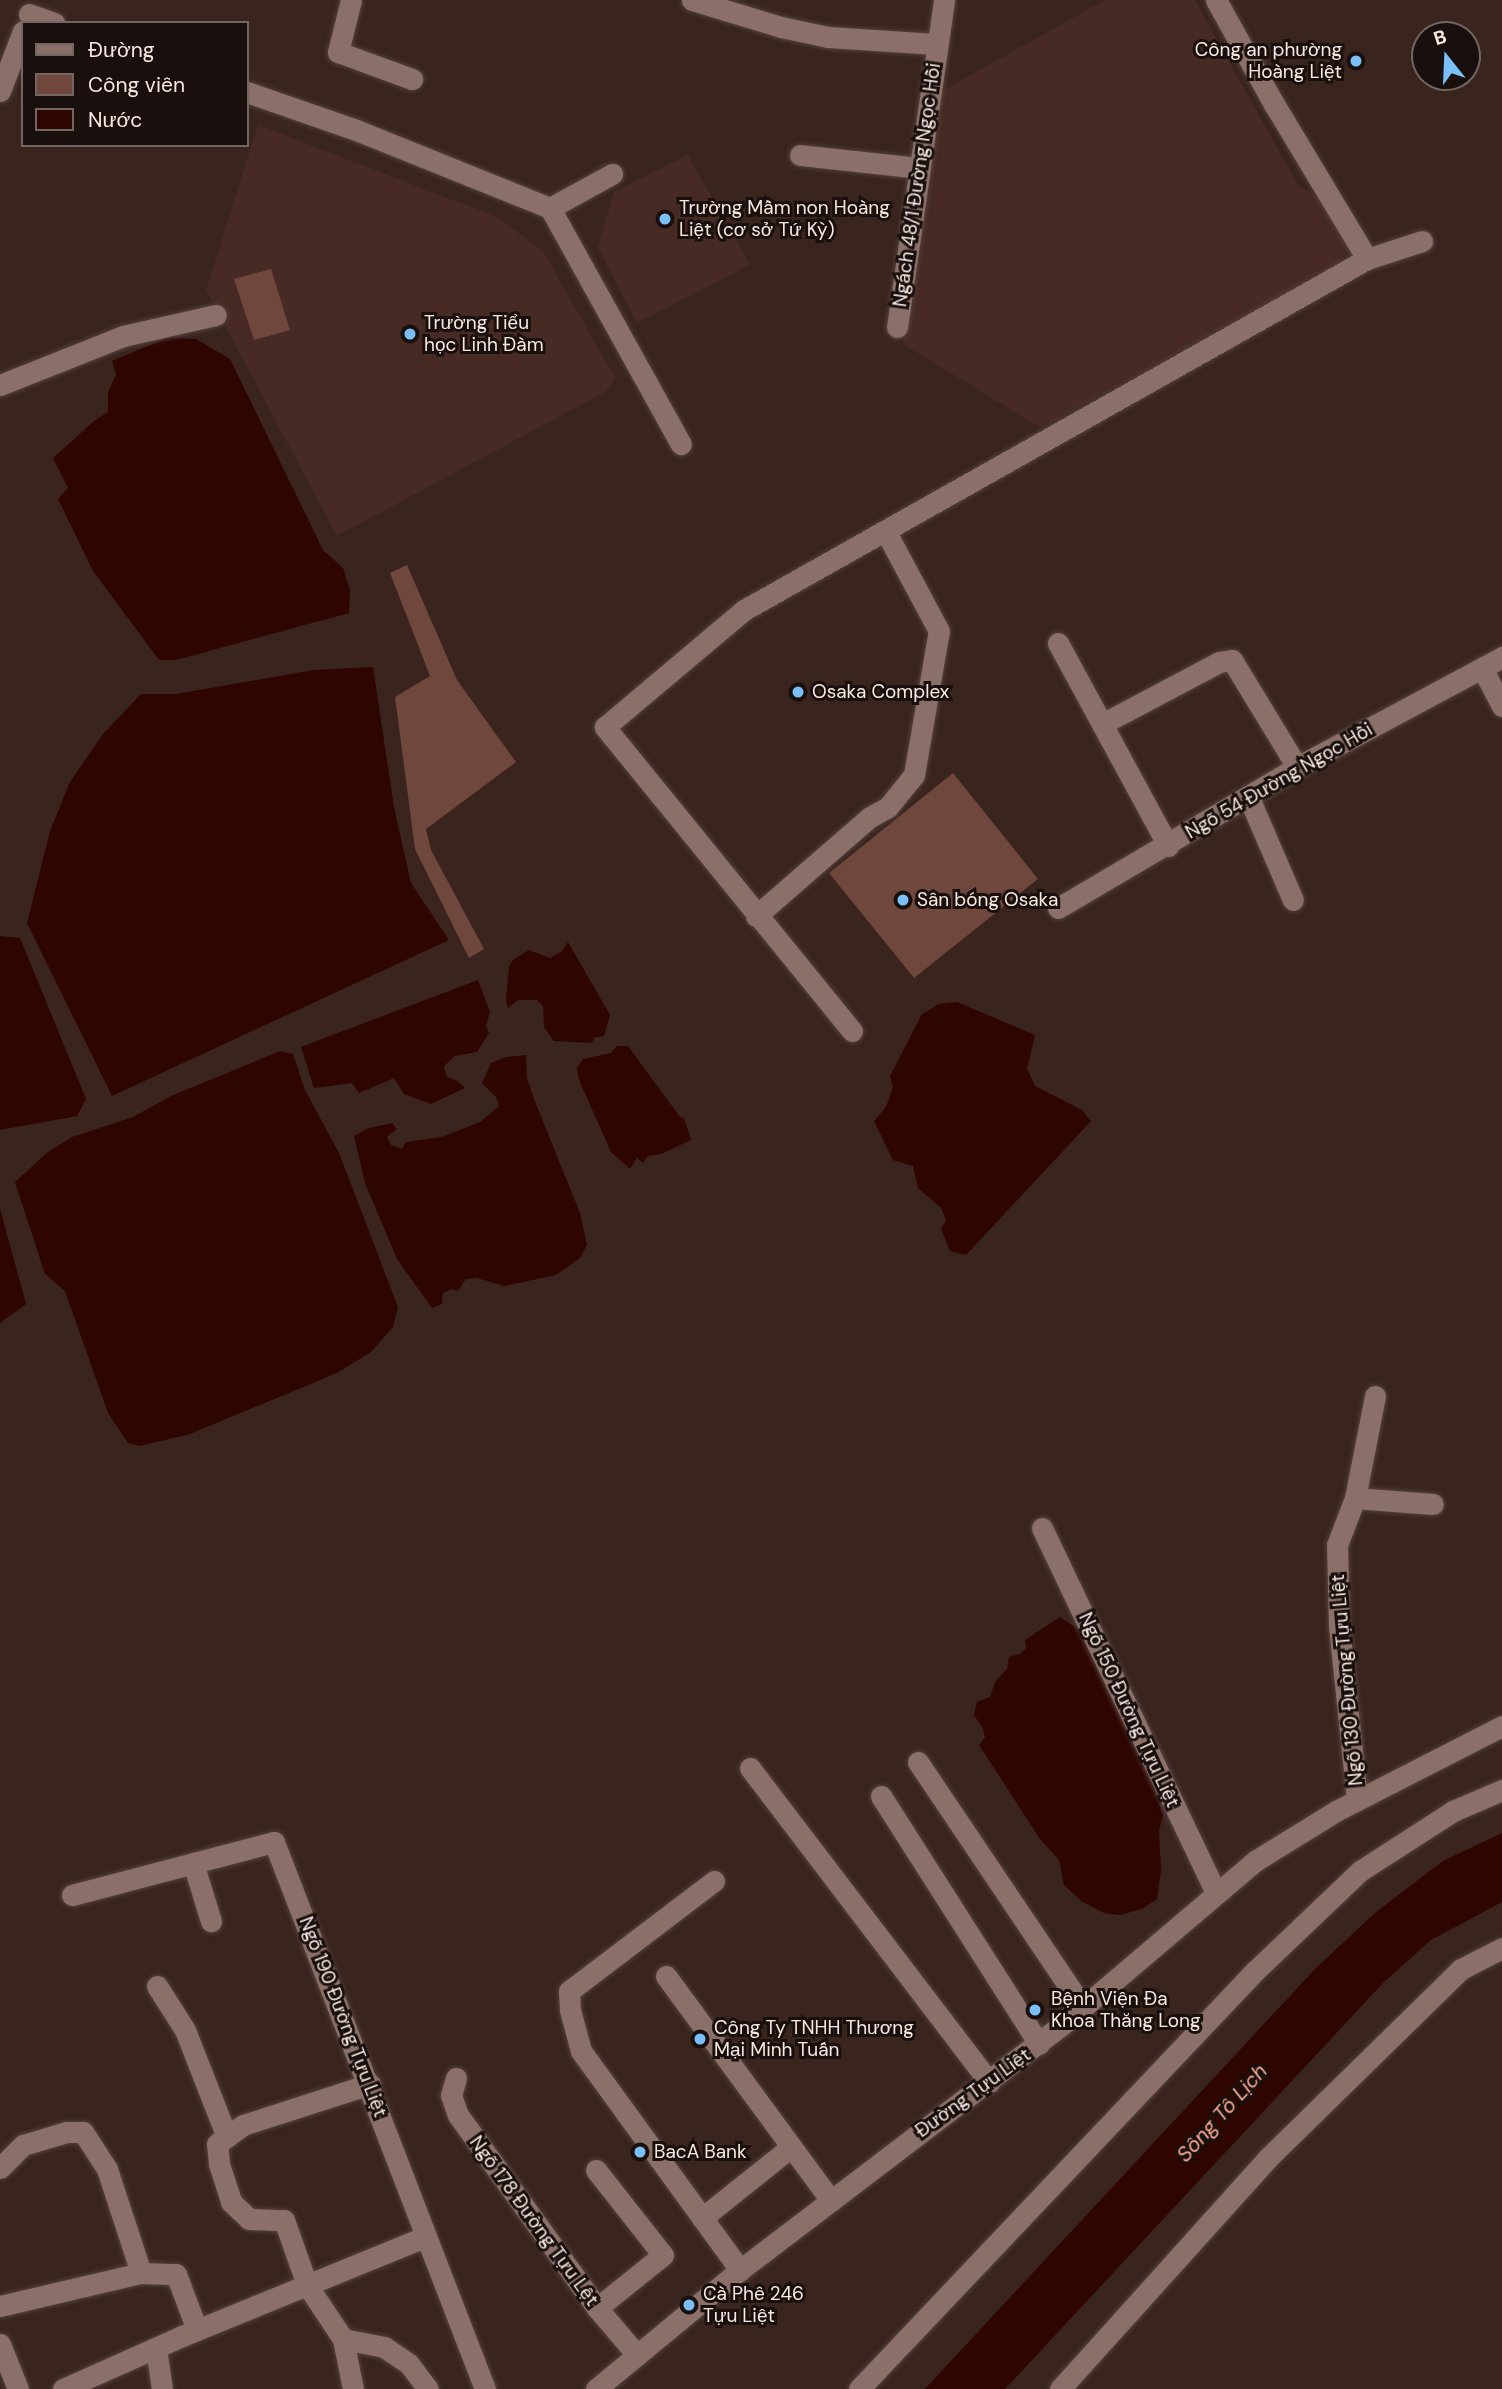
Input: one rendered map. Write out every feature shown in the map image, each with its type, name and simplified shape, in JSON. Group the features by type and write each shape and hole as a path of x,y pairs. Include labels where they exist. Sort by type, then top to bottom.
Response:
{"street":[{"path":"351,0 338,52 412,79"},
{"path":"692,0 781,27 828,37 936,44"},
{"name":"Ngách 48/1 Đường Ngọc Hồi","path":"897,327 944,0"},
{"path":"1216,0 1274,104 1367,259"},
{"path":"27,17 45,21"},
{"path":"0,91 21,33"},
{"path":"248,92 356,130 550,208 681,444"},
{"path":"800,155 919,168"},
{"path":"550,208 612,174"},
{"path":"852,1031 605,727 744,610 1367,259 1422,240"},
{"path":"0,385 123,336 216,315"},
{"path":"756,915 870,817 888,807 905,790 914,775 939,631 886,532"},
{"path":"1058,643 1168,846"},
{"name":"Ngõ 54 Đường Ngọc Hồi","path":"1058,908 1168,846 1297,767 1502,657"},
{"path":"1102,724 1219,662 1232,660 1297,767"},
{"path":"1482,668 1502,706"},
{"path":"1249,798 1293,900"},
{"name":"Ngõ 130 Đường Tựu Liệt","path":"1357,1800 1339,1626 1337,1545 1355,1498 1375,1396"},
{"path":"1355,1498 1433,1504"},
{"name":"Ngõ 150 Đường Tựu Liệt","path":"1042,1528 1216,1892"},
{"name":"Đường Tựu Liệt","path":"596,2389 740,2270 1083,2008 1216,1892 1291,1838 1357,1800 1502,1726"},
{"path":"918,1762 1083,2008"},
{"path":"750,1768 989,2082"},
{"path":"859,2389 1255,1971 1360,1871 1453,1811 1502,1790"},
{"path":"881,1796 1038,2044"},
{"name":"Ngõ 190 Đường Tựu Liệt","path":"72,1895 274,1842 370,2084 425,2237 485,2389"},
{"path":"192,1863 211,1921"},
{"path":"714,1881 569,1991 570,2010 581,2051 740,2270"},
{"path":"1060,2389 1268,2158 1461,1969 1502,1948"},
{"path":"666,1976 831,2201"},
{"path":"157,1986 185,2030 227,2137"},
{"name":"Ngõ 178 Đường Tựu Lệt","path":"456,2078 451,2095 458,2115 597,2308 637,2355"},
{"path":"353,2389 343,2339 307,2285 284,2220 248,2219 231,2202 219,2164 217,2144 243,2126 370,2084"},
{"path":"0,2168 23,2145 67,2132 83,2132 107,2169 141,2273"},
{"path":"702,2218 791,2147"},
{"path":"596,2170 663,2255 597,2308"},
{"path":"63,2389 197,2330 425,2237"},
{"path":"0,2306 141,2273 176,2274 197,2330"},
{"path":"343,2339 384,2347 409,2364 428,2389"},
{"path":"0,2344 18,2389"},
{"path":"156,2348 162,2389"}],"shaded area":[{"path":"1105,0 1195,0 1298,185 1326,200 1349,248 1338,264 1041,428 903,344 936,94"},
{"name":"Trường Tiểu học Linh Đàm","path":"258,125 497,217 543,251 616,379 605,392 337,536 206,290"},
{"name":"Trường Mầm non Hoàng Liệt (cơ sở Tứ Kỳ)","path":"688,155 750,265 637,323 598,247 614,192"}],"green space":[{"path":"271,269 290,330 254,340 234,279"},
{"path":"407,565 457,680 516,762 426,829 431,850 484,949 469,958 415,849 395,697 430,676 390,573"},
{"path":"953,773 1038,879 914,978 829,873"}],"water":[{"path":"167,338 196,339 230,359 323,550 343,568 350,590 349,613 176,660 159,660 93,571 58,499 68,488 53,458 108,412 108,392 116,375 112,361"},
{"path":"373,667 394,807 411,883 449,940 112,1096 27,923 50,831 70,782 103,734 141,694 176,694 314,670"},
{"path":"0,936 20,938 86,1099 77,1116 0,1130"},
{"path":"568,942 610,1015 604,1036 594,1038 592,1043 554,1041 544,1027 543,1006 537,1000 518,1000 508,1008 506,1001 509,966 513,960 529,950 550,958 561,952"},
{"path":"478,980 490,1012 486,1026 489,1033 477,1052 455,1056 444,1066 447,1077 456,1080 465,1088 431,1104 404,1094 394,1078 359,1093 352,1083 314,1088 301,1047"},
{"path":"957,1002 1035,1035 1027,1069 1035,1086 1082,1110 1091,1121 966,1255 950,1251 941,1229 946,1220 941,1208 918,1188 913,1166 893,1160 874,1121 886,1107 893,1087 890,1076 922,1014 939,1004"},
{"path":"617,1046 628,1046 680,1117 684,1118 691,1140 661,1154 648,1156 643,1163 637,1158 630,1169 611,1152 579,1080 577,1068 583,1059 611,1053"},
{"path":"280,1051 293,1054 305,1090 339,1153 398,1307 393,1327 371,1352 337,1373 190,1434 140,1446 128,1443 108,1413 65,1291 45,1274 15,1182 48,1152 72,1137 133,1117 171,1096"},
{"path":"526,1055 527,1078 580,1213 587,1245 580,1258 556,1275 504,1286 477,1278 466,1279 458,1291 452,1289 443,1293 442,1304 432,1308 397,1259 365,1183 354,1136 369,1128 392,1123 397,1129 387,1137 391,1145 402,1149 406,1142 442,1137 480,1122 499,1106 496,1097 482,1083 491,1063 506,1057"},
{"path":"0,1209 26,1304 0,1323"},
{"path":"1060,1617 1079,1630 1140,1747 1163,1815 1159,1831 1161,1870 1157,1899 1142,1909 1120,1915 1104,1913 1081,1901 1064,1885 1059,1860 1040,1839 979,1745 985,1737 974,1715 977,1702 990,1697 995,1682 1007,1669 1009,1657 1020,1654 1026,1648 1025,1640"},
{"name":"Sông Tô Lịch","path":"1502,1833 1502,1902 1431,1940 1383,1983 1005,2389 925,2389 1315,1969 1376,1912 1443,1861"}],"place":[{"name":"Công an phường Hoàng Liệt","path":"1356,61"},
{"name":"Trường Mầm non Hoàng Liệt (cơ sở Tứ Kỳ)","path":"665,219"},
{"name":"Trường Tiểu học Linh Đàm","path":"410,334"},
{"name":"Osaka Complex","path":"798,692"},
{"name":"Sân bóng Osaka","path":"903,900"},
{"name":"Bệnh Viện Đa Khoa Thăng Long","path":"1035,2010"},
{"name":"Công Ty TNHH Thương Mại Minh Tuấn","path":"700,2039"},
{"name":"BacA Bank","path":"640,2152"},
{"name":"Cà Phê 246 Tựu Liệt","path":"689,2305"}]}
